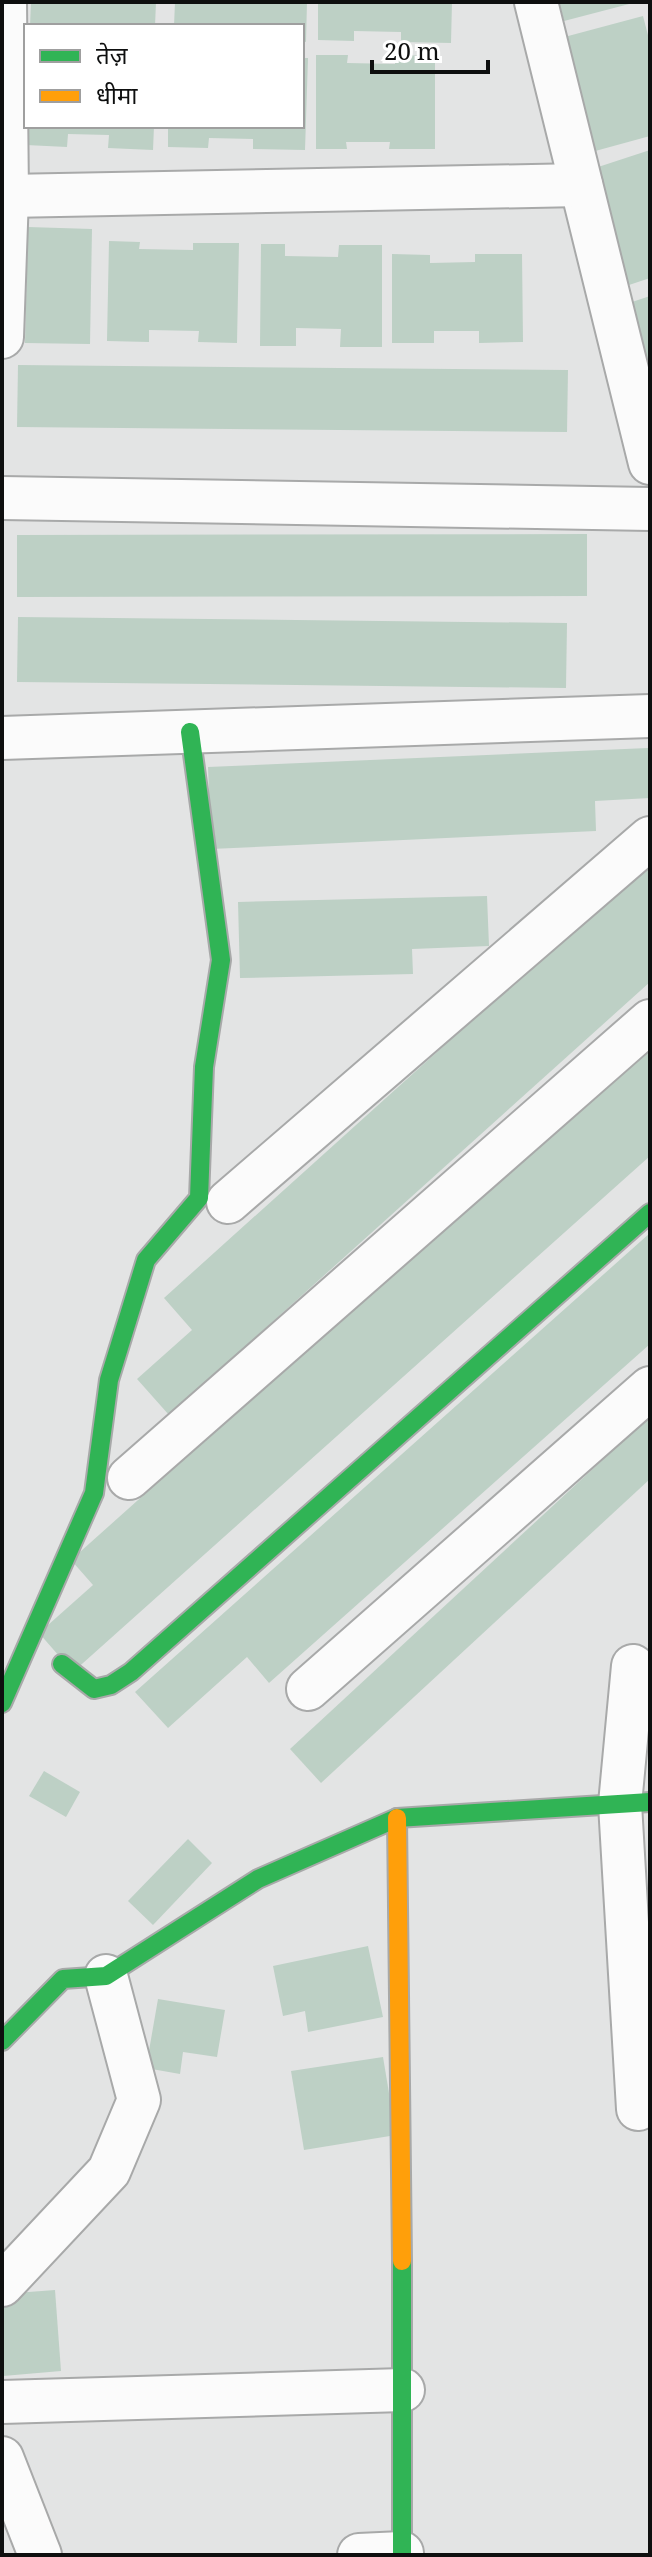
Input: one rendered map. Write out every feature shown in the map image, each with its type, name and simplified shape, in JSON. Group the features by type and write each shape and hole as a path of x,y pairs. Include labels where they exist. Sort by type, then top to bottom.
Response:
{"street":[{"path":"2,337 7,196 5,2"},
{"path":"536,2 650,463"},
{"path":"7,196 581,185"},
{"path":"2,498 650,509"},
{"path":"2,738 650,716"},
{"path":"2,1703 94,1493 109,1380 146,1260 199,1198 204,1067 221,960 190,732"},
{"path":"228,1202 650,838"},
{"path":"129,1478 650,1021"},
{"path":"62,1664 94,1689 111,1685 131,1672 650,1213"},
{"path":"308,1689 650,1388"},
{"path":"633,1666 638,2109"},
{"path":"2,2041 63,1979 106,1976 258,1879 397,1818 635,1803"},
{"path":"359,2555 402,2554 397,1818"},
{"path":"2,2285 109,2171 139,2100 106,1976"},
{"path":"2,2402 403,2390"},
{"path":"2,2458 40,2555"}],"building":[{"path":"31,2 156,2 155,24 30,24"},
{"path":"175,2 307,2 306,42 304,24 174,24"},
{"path":"318,2 452,2 451,43 401,42 401,32 354,31 354,41 318,40"},
{"path":"559,2 633,2 633,3 564,21"},
{"path":"643,16 650,43 650,136 588,153 557,39"},
{"path":"316,55 348,55 347,63 395,64 395,55 435,56 435,149 389,149 390,142 346,142 347,149 316,149"},
{"path":"304,58 308,58 305,150 253,149 253,139 209,138 208,148 168,147 168,128 304,128"},
{"path":"27,128 154,128 153,150 108,148 109,135 68,134 67,147 26,145"},
{"path":"650,150 650,278 626,286 589,170"},
{"path":"28,227 92,229 90,344 25,343"},
{"path":"109,241 140,242 139,249 193,250 193,243 239,243 237,343 198,342 199,331 149,330 149,342 107,341"},
{"path":"261,244 285,244 285,256 338,257 339,245 382,245 382,347 340,347 341,329 296,328 296,346 260,346"},
{"path":"392,254 430,255 430,263 475,262 475,254 522,254 523,342 479,343 479,331 434,331 434,343 392,343"},
{"path":"650,296 650,385 626,304"},
{"path":"18,365 568,370 567,432 17,427"},
{"path":"587,534 587,596 17,597 17,535"},
{"path":"18,617 567,623 566,688 17,682"},
{"path":"648,748 650,798 595,801 596,831 211,849 208,767"},
{"path":"650,860 650,982 169,1415 137,1379 192,1330 164,1298"},
{"path":"487,896 489,946 412,949 413,974 240,978 238,902"},
{"path":"650,1042 650,1156 73,1672 39,1633 93,1585 71,1560"},
{"path":"650,1233 650,1344 269,1683 247,1657 168,1728 135,1692"},
{"path":"650,1416 650,1479 321,1783 290,1749"},
{"path":"44,1771 80,1792 66,1817 29,1796"},
{"path":"188,1839 212,1863 153,1925 128,1901"},
{"path":"368,1946 383,2017 308,2032 305,2011 283,2016 273,1966"},
{"path":"158,1999 225,2010 217,2057 183,2052 180,2074 146,2068"},
{"path":"383,2057 396,2135 304,2150 291,2071"},
{"path":"55,2290 61,2371 3,2376 2,2294"}],"traffic: fast":[{"path":"2,1703 94,1493 109,1380 146,1260 199,1198 204,1067 221,960 190,732"},
{"path":"62,1664 94,1689 111,1685 131,1672 650,1213"},
{"path":"2,2041 63,1979 106,1976 258,1879 397,1818 650,1802"},
{"path":"402,2261 402,2555"}],"traffic: slow":[{"path":"397,1818 402,2261"}]}
